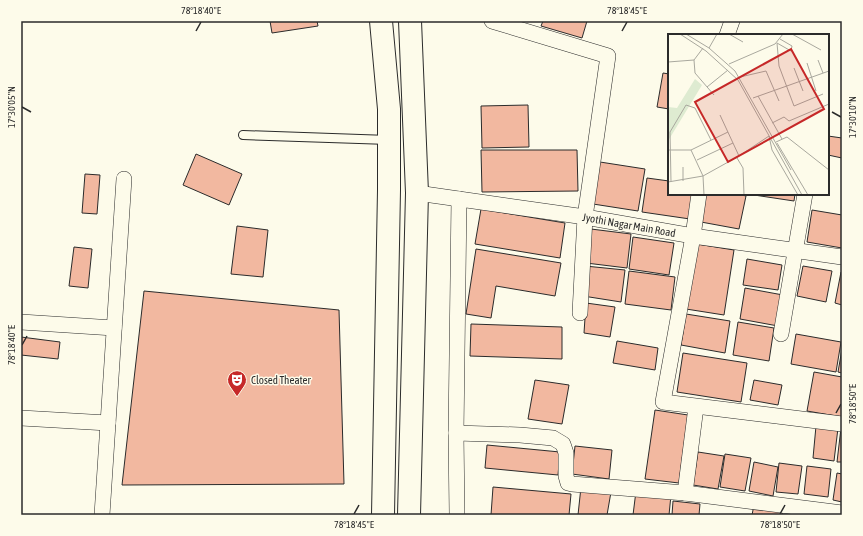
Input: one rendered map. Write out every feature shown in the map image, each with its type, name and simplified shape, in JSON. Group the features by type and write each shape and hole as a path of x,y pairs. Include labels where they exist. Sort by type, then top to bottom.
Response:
{"highway":[{"path":"381,21 389,109 389,190 381,515"},
{"path":"409,515 417,193 410,21"}],"street":[{"path":"492,21 608,56 585,217 580,312"},
{"path":"727,34 732,21"},
{"path":"102,515 124,179"},
{"name":"Jyothi Nagar Main Road","path":"417,193 585,217 693,236 842,257"},
{"path":"699,195 693,236 663,402 842,424"},
{"path":"781,334 805,195"},
{"path":"457,515 456,433 459,199"},
{"path":"21,322 114,328"},
{"path":"685,493 696,407"},
{"path":"21,418 108,423"},
{"path":"456,433 520,435 552,438 563,444 566,453 566,476 568,483 572,484 685,493 842,513"}],"lane":[{"path":"244,135 389,140"}],"building":[{"path":"270,21 317,21 318,26 272,33"},
{"path":"543,21 587,21 582,38 541,26"},
{"path":"663,73 668,74 668,109 657,107"},
{"path":"528,105 529,147 482,148 481,106"},
{"path":"829,136 842,138 842,158 829,155"},
{"path":"481,150 577,150 578,191 482,192"},
{"path":"196,154 242,174 229,205 183,185"},
{"path":"600,162 645,169 638,211 593,204"},
{"path":"85,174 100,175 97,214 82,213"},
{"path":"647,178 668,181 668,195 694,195 690,219 642,212"},
{"path":"706,195 746,196 739,229 701,222"},
{"path":"754,195 795,195 794,201"},
{"path":"481,209 565,223 560,258 475,244"},
{"path":"812,210 842,215 842,248 807,242"},
{"path":"237,226 268,230 263,277 231,274"},
{"path":"591,229 631,234 627,268 586,263"},
{"path":"633,237 674,243 669,275 629,269"},
{"path":"697,244 734,250 724,315 686,309"},
{"path":"74,247 92,249 88,288 69,286"},
{"path":"476,249 561,263 555,296 496,286 491,318 466,314"},
{"path":"747,259 782,265 778,290 743,285"},
{"path":"585,266 625,270 621,302 583,296"},
{"path":"803,266 832,271 826,302 797,296"},
{"path":"629,271 675,277 671,310 625,304"},
{"path":"842,272 842,305 835,303"},
{"path":"745,288 783,295 778,326 740,319"},
{"name":"Closed Theater","path":"144,291 339,310 344,484 122,485"},
{"path":"586,303 615,307 610,337 584,333"},
{"path":"686,314 730,321 725,353 681,345"},
{"path":"738,322 774,328 769,361 733,355"},
{"path":"471,324 562,327 562,359 470,356"},
{"path":"796,334 841,342 836,372 791,364"},
{"path":"21,337 60,342 58,359 21,355"},
{"path":"617,341 658,348 655,370 613,363"},
{"path":"842,349 842,373 838,372"},
{"path":"683,353 747,363 741,402 677,392"},
{"path":"814,372 842,377 842,417 807,411"},
{"path":"535,380 569,385 562,424 528,419"},
{"path":"754,380 782,385 778,405 750,400"},
{"path":"655,410 688,415 679,483 645,479"},
{"path":"816,426 838,428 834,461 813,458"},
{"path":"841,428 842,462 837,462"},
{"path":"487,445 560,452 558,475 485,468"},
{"path":"575,446 612,450 609,479 572,474"},
{"path":"698,452 724,456 718,489 693,485"},
{"path":"725,454 751,458 745,491 720,487"},
{"path":"754,462 778,467 773,496 749,491"},
{"path":"779,463 802,466 798,494 776,492"},
{"path":"807,466 831,469 828,497 804,494"},
{"path":"837,473 842,474 842,502 833,500"},
{"path":"493,487 571,494 569,515 491,515"},
{"path":"581,487 611,492 607,515 578,515"},
{"path":"636,491 671,495 669,515 633,515"},
{"path":"673,501 700,504 699,515 672,515"},
{"path":"754,505 783,509 782,515 752,515"}],"place":[{"name":"Closed Theater","path":"237,397"}]}
